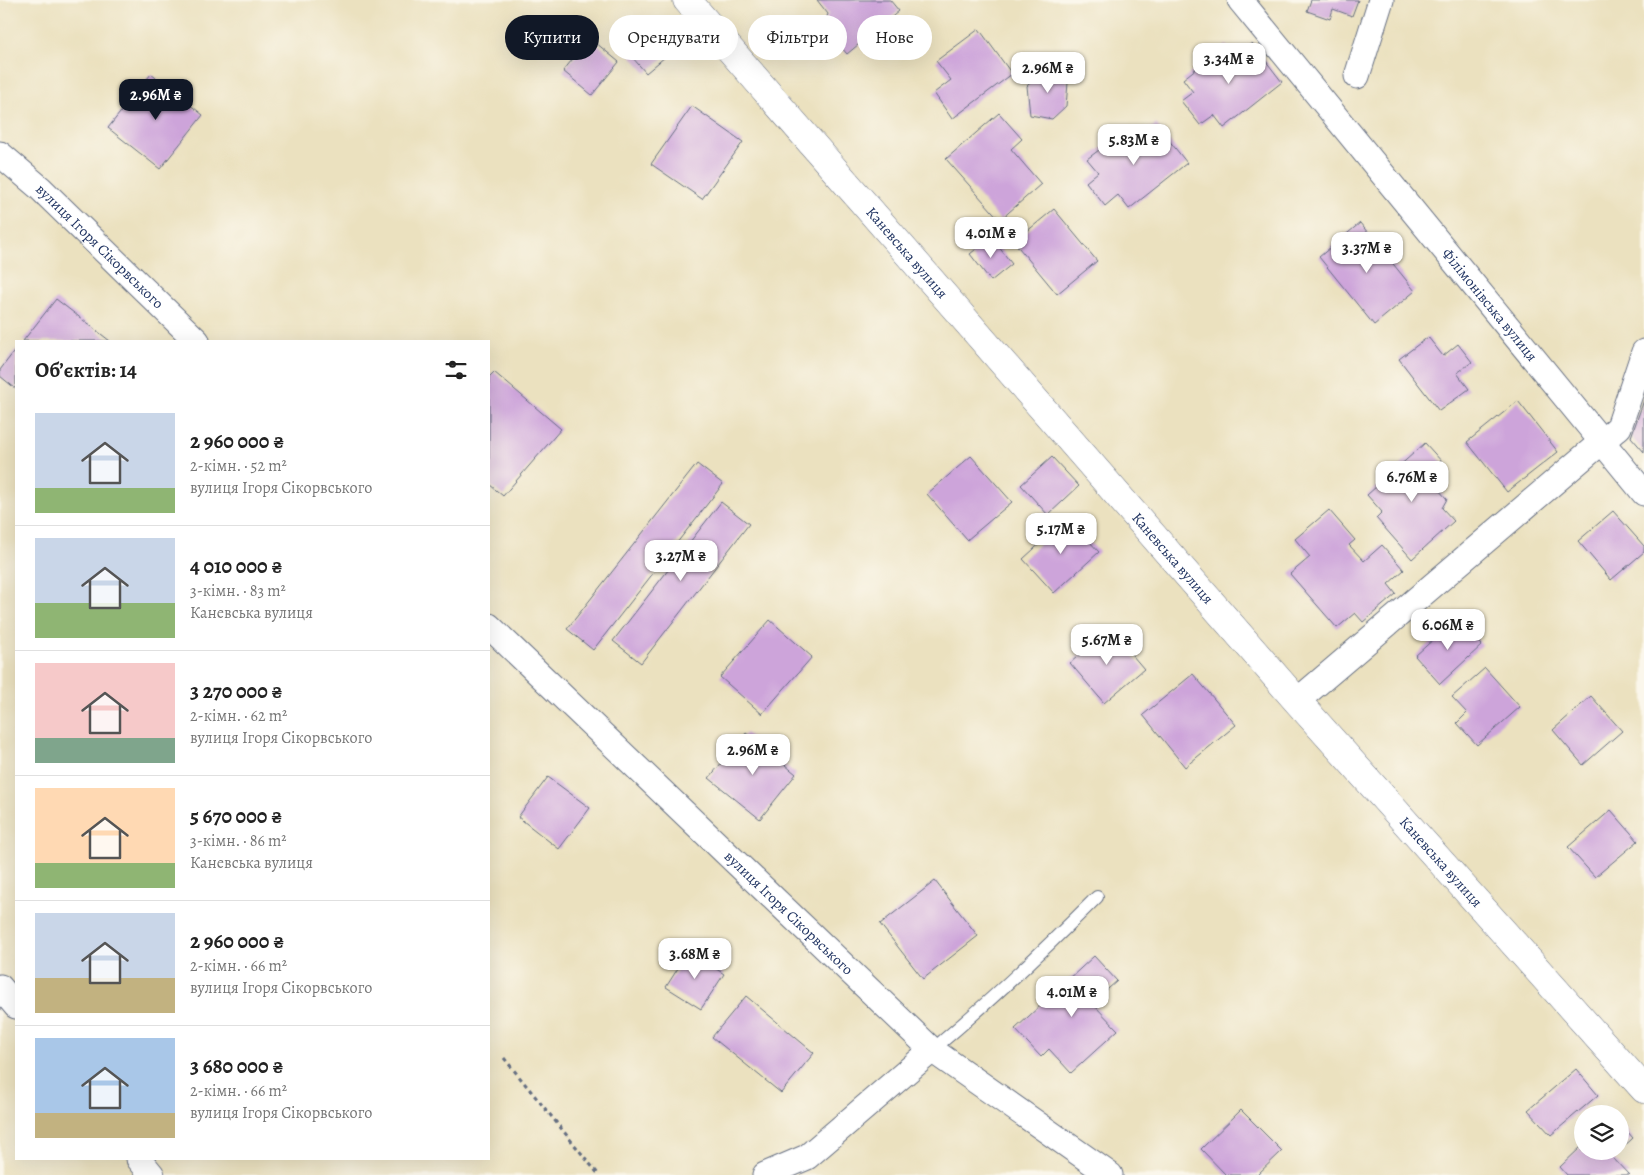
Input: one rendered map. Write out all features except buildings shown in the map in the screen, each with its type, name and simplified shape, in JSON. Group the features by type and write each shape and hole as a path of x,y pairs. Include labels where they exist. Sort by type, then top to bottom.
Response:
{"street":[{"name":"Каневська вулиця","path":"687,0 1297,701 1644,1089"},
{"name":"Філімонівська вулиця","path":"1240,0 1644,493"},
{"path":"1357,76 1381,0"},
{"name":"вулиця Ігоря Сікорвського","path":"0,154 40,188 196,340"},
{"path":"1297,701 1619,427 1644,352"},
{"name":"вулиця Ігоря Сікорвського","path":"490,627 932,1050 1110,1175"},
{"path":"0,987 15,1005"},
{"path":"765,1175 807,1157 932,1050"},
{"path":"140,1160 152,1175"}],"lane":[{"path":"932,1050 964,1024 1024,969 1097,897"}],"path":[{"path":"504,1058 599,1175"}]}
